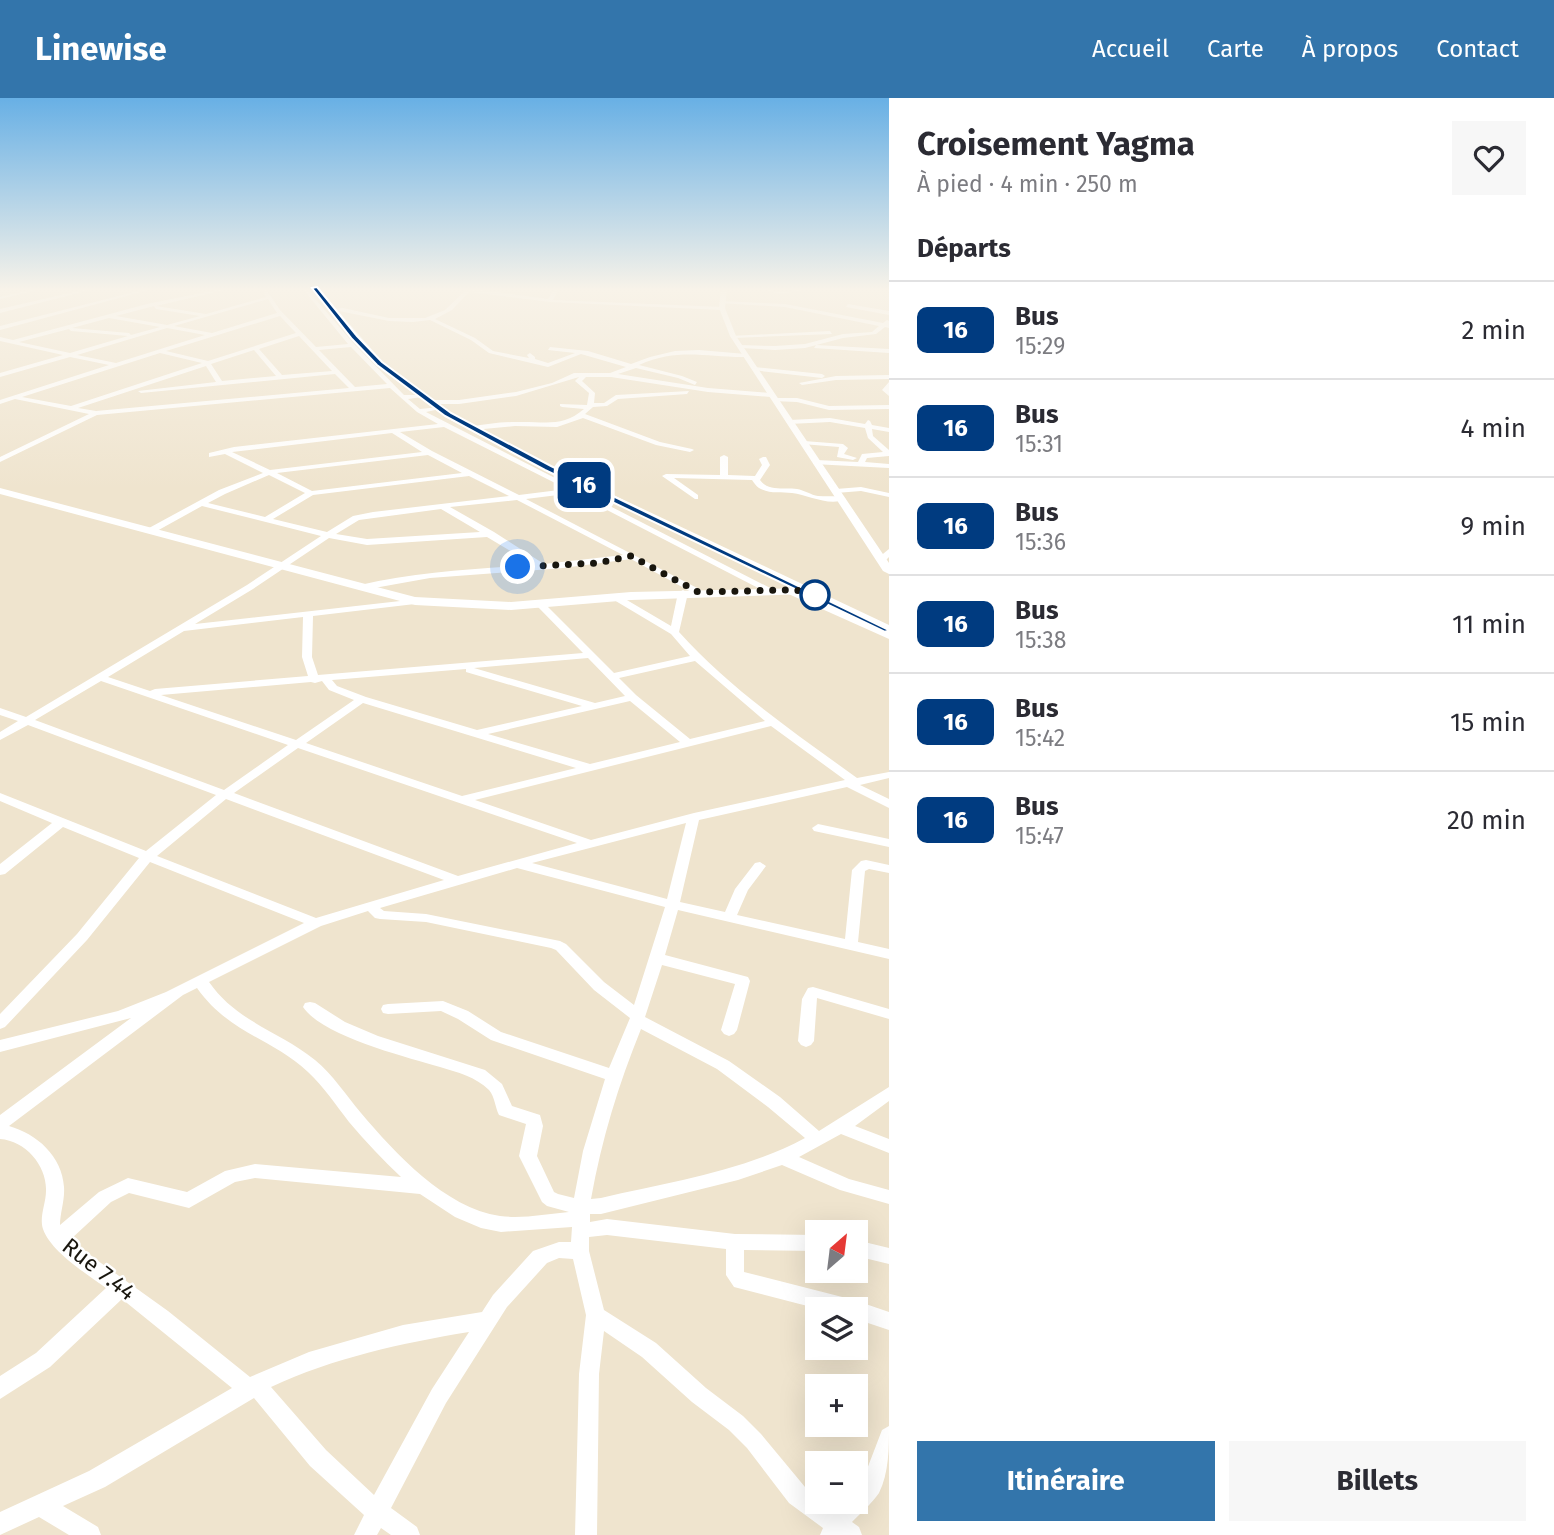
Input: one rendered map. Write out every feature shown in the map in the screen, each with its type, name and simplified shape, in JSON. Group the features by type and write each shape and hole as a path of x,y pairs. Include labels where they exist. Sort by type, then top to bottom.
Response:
{"main road":[{"path":"371,355 429,402 548,468 889,630"}],"street":[{"path":"65,355 116,365"},
{"path":"0,375 72,355"},
{"path":"0,402 147,355"},
{"path":"176,355 207,363 234,400"},
{"path":"74,407 232,355"},
{"path":"261,355 280,377"},
{"path":"322,355 334,367 335,372 353,388"},
{"path":"361,355 402,397 443,425 769,590"},
{"path":"508,355 558,360"},
{"path":"527,355 558,371 574,375 611,375 797,400 866,417 870,437 889,454"},
{"path":"548,365 574,355"},
{"path":"595,355 689,379 695,384 694,388"},
{"path":"611,375 654,357 667,355"},
{"path":"732,355 746,356 885,560 889,571"},
{"path":"0,369 12,372"},
{"path":"754,369 784,370 836,378"},
{"path":"123,391 335,372"},
{"path":"402,397 429,402 459,402 516,394 554,384 574,375"},
{"path":"583,416 590,406 592,393 577,380 584,376"},
{"path":"802,383 836,378 876,378 889,380 885,390 889,394"},
{"path":"15,397 96,413 390,386"},
{"path":"562,405 605,405 616,397 708,390"},
{"path":"419,411 429,402"},
{"path":"827,408 887,404"},
{"path":"870,407 889,414"},
{"path":"0,460 96,413"},
{"path":"473,428 515,424 557,425 583,416 658,444 690,450"},
{"path":"789,422 822,419 889,430"},
{"path":"212,455 225,451 443,425"},
{"path":"393,430 429,453 698,592"},
{"path":"804,443 841,445 844,448 841,455 889,466"},
{"path":"225,451 311,493"},
{"path":"0,453 10,455"},
{"path":"152,530 222,492 271,472 429,453"},
{"path":"816,462 860,461 869,454 889,454"},
{"path":"724,457 724,477"},
{"path":"763,459 766,466 756,480 760,486 771,490 796,491 816,498 842,499"},
{"path":"267,519 311,493 470,474"},
{"path":"695,497 666,476 758,478"},
{"path":"836,491 861,489 889,495"},
{"path":"0,491 415,601 474,606 541,605 698,592 808,591"},
{"path":"0,737 362,516 574,491"},
{"path":"202,504 367,542 491,534"},
{"path":"442,506 540,565"},
{"path":"885,560 889,552"},
{"path":"363,587 414,575 598,563 631,556"},
{"path":"787,590 889,636"},
{"path":"674,632 683,593"},
{"path":"617,598 674,632 697,657 773,722 851,783 889,803"},
{"path":"180,628 415,601"},
{"path":"541,605 632,697 688,743"},
{"path":"308,614 307,657 321,679 333,688 586,767"},
{"path":"151,693 591,655"},
{"path":"613,676 697,657"},
{"path":"463,668 595,706"},
{"path":"99,677 151,693 293,745 589,843"},
{"path":"480,733 632,697"},
{"path":"0,1023 82,937 148,857 225,794 362,699"},
{"path":"0,711 457,880"},
{"path":"460,800 773,722"},
{"path":"0,1046 122,1016 201,982 316,923 371,906 589,843 694,817 889,775"},
{"path":"0,797 316,923"},
{"path":"586,1535 589,1374 596,1315 580,1227 591,1151 673,905 694,817"},
{"path":"0,871 61,822"},
{"path":"818,828 889,843"},
{"path":"515,863 673,905 889,954"},
{"path":"851,945 859,870 866,864 889,869"},
{"path":"729,918 742,889 760,866"},
{"path":"371,906 380,915 426,918 561,947 615,1001 637,1018 723,1065 766,1095 818,1140"},
{"path":"656,958 743,981 729,1030"},
{"path":"201,982 211,1000 229,1017 292,1051 311,1066 377,1143 424,1187 457,1210 493,1223 607,1227 735,1242 805,1243"},
{"path":"0,1124 178,992"},
{"path":"806,1041 809,999 813,992 889,1014"},
{"path":"388,1009 443,1006 496,1036 614,1076"},
{"path":"310,1007 329,1022 351,1032 448,1063 489,1080 501,1094 505,1110 534,1120 528,1156 548,1198 558,1203 580,1227"},
{"path":"365,1535 439,1396 487,1320 540,1257 559,1250 601,1206 738,1173 783,1158 840,1127 889,1093"},
{"path":"840,1127 889,1146"},
{"name":"Rue 7.44","path":"0,1132 27,1140 51,1164 57,1190 51,1225 59,1238 252,1387 318,1458 409,1535"},
{"path":"783,1158 846,1185 889,1197"},
{"path":"59,1238 105,1197 128,1185 189,1200 196,1199 231,1176 255,1171 424,1187"},
{"path":"735,1242 735,1275 741,1281 806,1297"},
{"path":"868,1251 889,1256"},
{"path":"0,1389 43,1360 121,1287"},
{"path":"868,1314 889,1321"},
{"path":"596,1315 649,1350 699,1395 736,1423 797,1495 840,1531 872,1484 889,1437"},
{"path":"0,1524 148,1451 252,1387 309,1362 403,1334 487,1320"},
{"path":"41,1506 90,1535"}],"bus line":[{"name":"16","path":"371,355 407,386 448,415 497,442 889,630"}],"route":[{"path":"518,567 598,563 631,556 698,592 787,590 808,591 815,595"}]}
